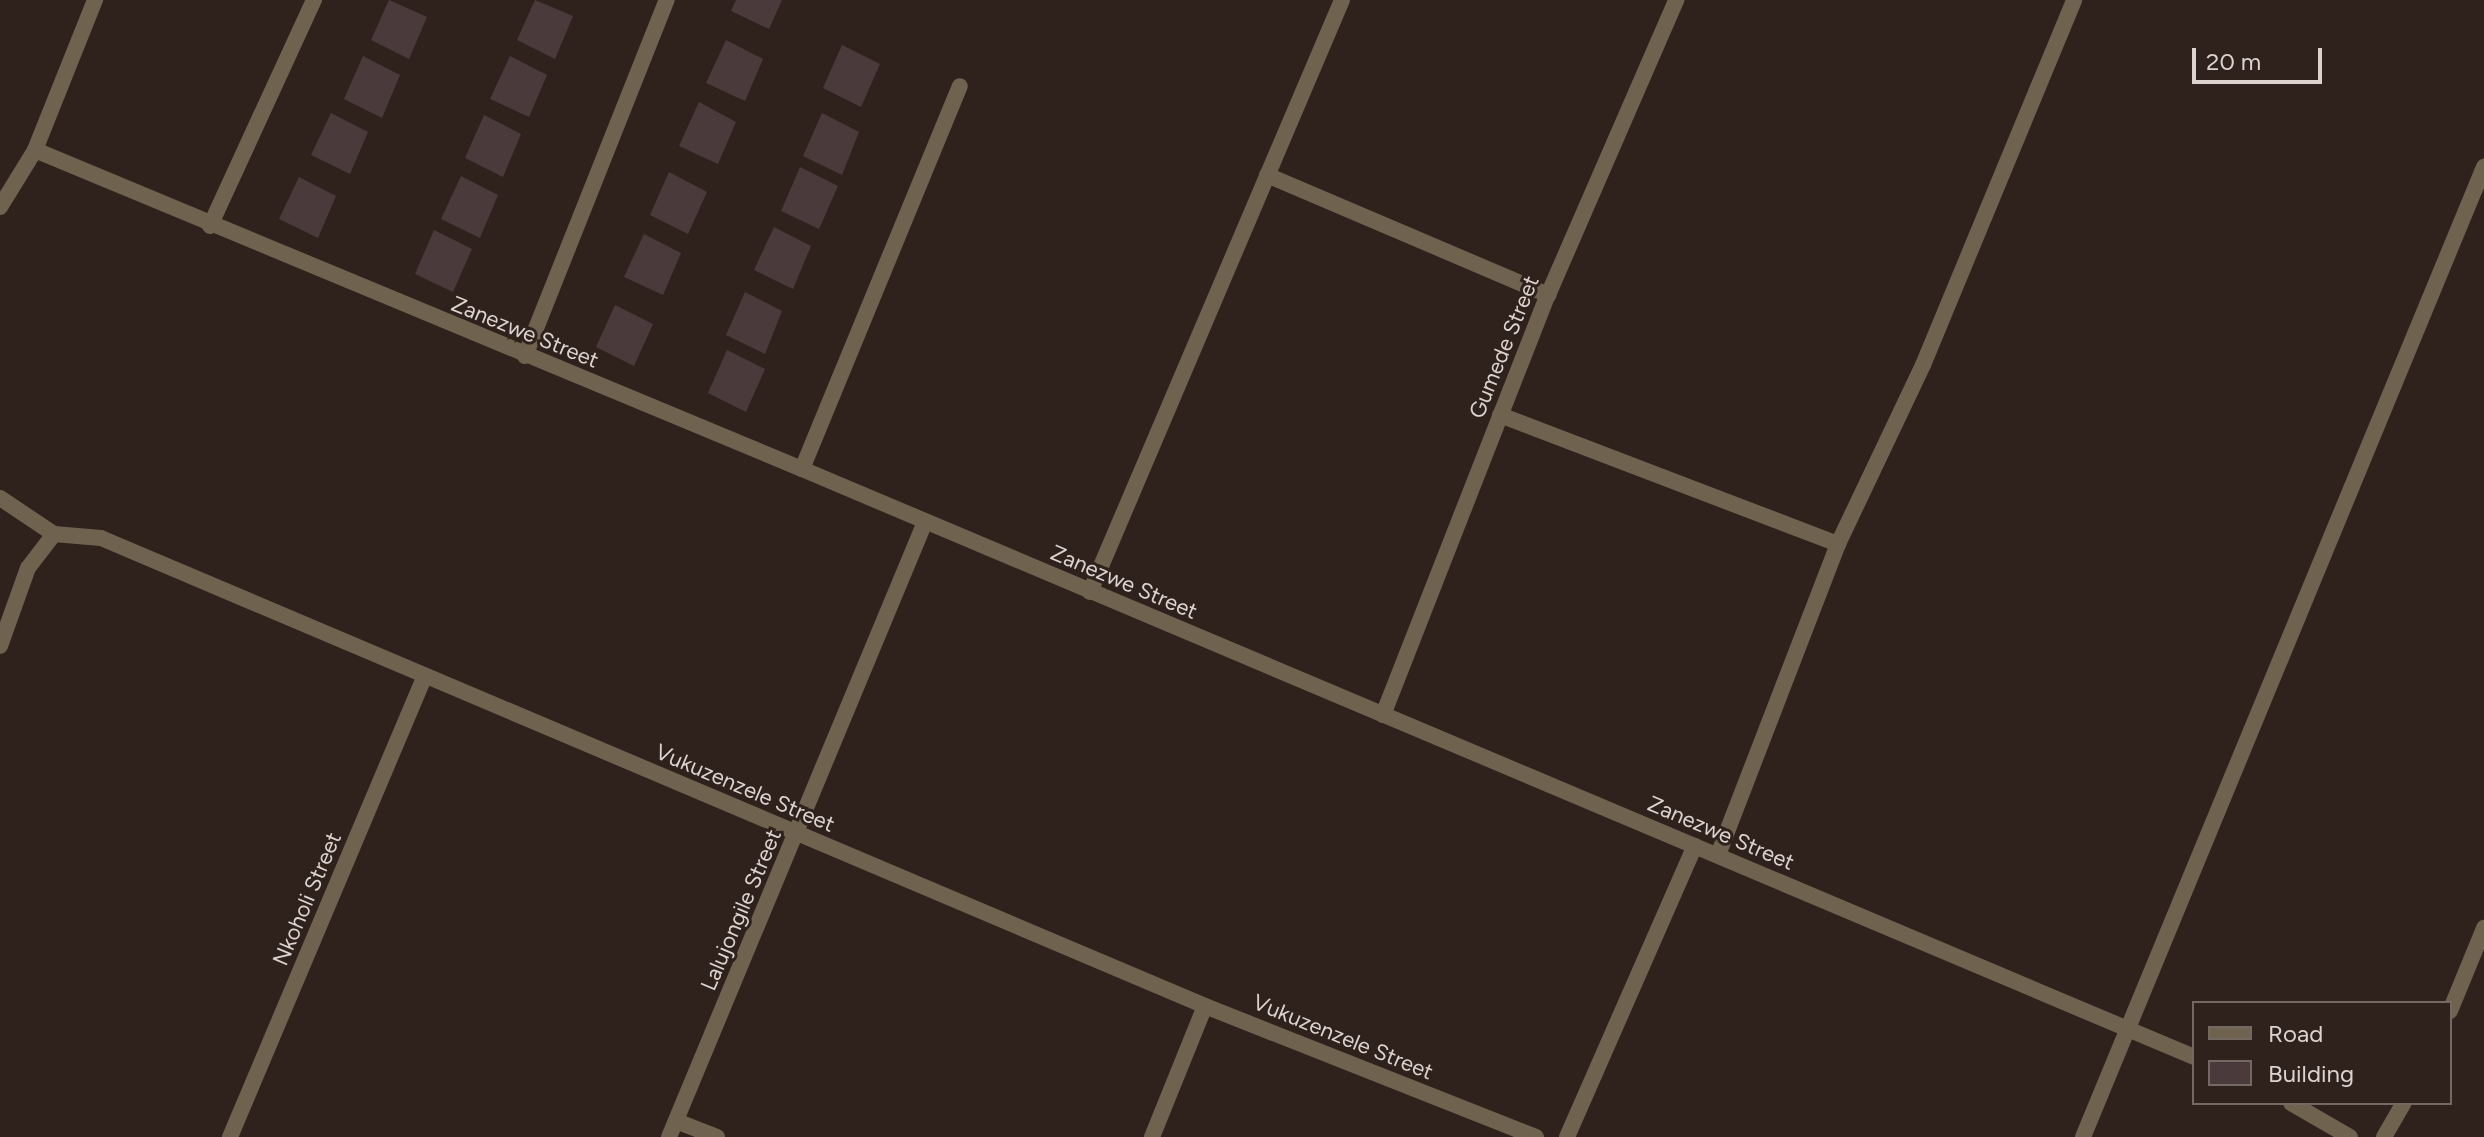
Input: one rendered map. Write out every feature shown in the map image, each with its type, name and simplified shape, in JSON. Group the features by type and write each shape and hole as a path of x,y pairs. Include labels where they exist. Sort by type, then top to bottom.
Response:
{"street":[{"path":"0,207 35,150 95,0"},
{"path":"210,226 314,0"},
{"path":"525,356 667,0"},
{"path":"1090,592 1342,0"},
{"name":"Gumede Street","path":"1383,715 1548,295 1676,0"},
{"path":"1718,855 1838,544 1923,365 2074,0"},
{"path":"802,469 960,86"},
{"name":"Zanezwe Street","path":"35,150 210,226 802,469 2192,1056"},
{"path":"2083,1137 2484,167"},
{"path":"1267,175 1548,295"},
{"path":"1500,415 1838,544"},
{"path":"0,498 54,534 28,568 0,646"},
{"name":"Lalujongile Street","path":"673,1129 925,522"},
{"name":"Vukuzenzele Street","path":"54,534 101,538 1205,1006 1536,1137"},
{"name":"Nkoholi Street","path":"230,1137 424,677"},
{"path":"1567,1137 1695,846"},
{"path":"2452,1006 2484,928"},
{"path":"1152,1137 1205,1006"},
{"path":"2294,1105 2350,1137"},
{"path":"2384,1137 2403,1105"},
{"path":"673,1129 717,1137"}],"building":[{"path":"389,0 427,17 409,59 371,40"},
{"path":"535,0 573,16 555,59 517,40"},
{"path":"736,0 782,0 769,29 731,11"},
{"path":"726,40 763,59 745,101 706,83"},
{"path":"842,45 880,64 861,107 823,88"},
{"path":"363,56 400,75 382,118 344,99"},
{"path":"510,56 547,75 529,117 490,99"},
{"path":"699,102 736,122 718,164 679,146"},
{"path":"331,113 368,132 350,174 311,155"},
{"path":"822,113 859,132 842,175 803,156"},
{"path":"484,115 521,134 503,177 465,158"},
{"path":"800,167 838,186 819,229 781,211"},
{"path":"669,172 707,192 688,234 650,215"},
{"path":"461,176 498,195 480,238 441,219"},
{"path":"299,177 336,196 318,238 279,219"},
{"path":"774,227 811,246 793,289 754,270"},
{"path":"434,230 472,249 453,292 415,274"},
{"path":"644,234 681,253 663,295 624,277"},
{"path":"745,292 782,311 765,354 726,335"},
{"path":"615,305 653,324 634,366 596,347"},
{"path":"727,350 765,369 746,412 708,393"}]}
